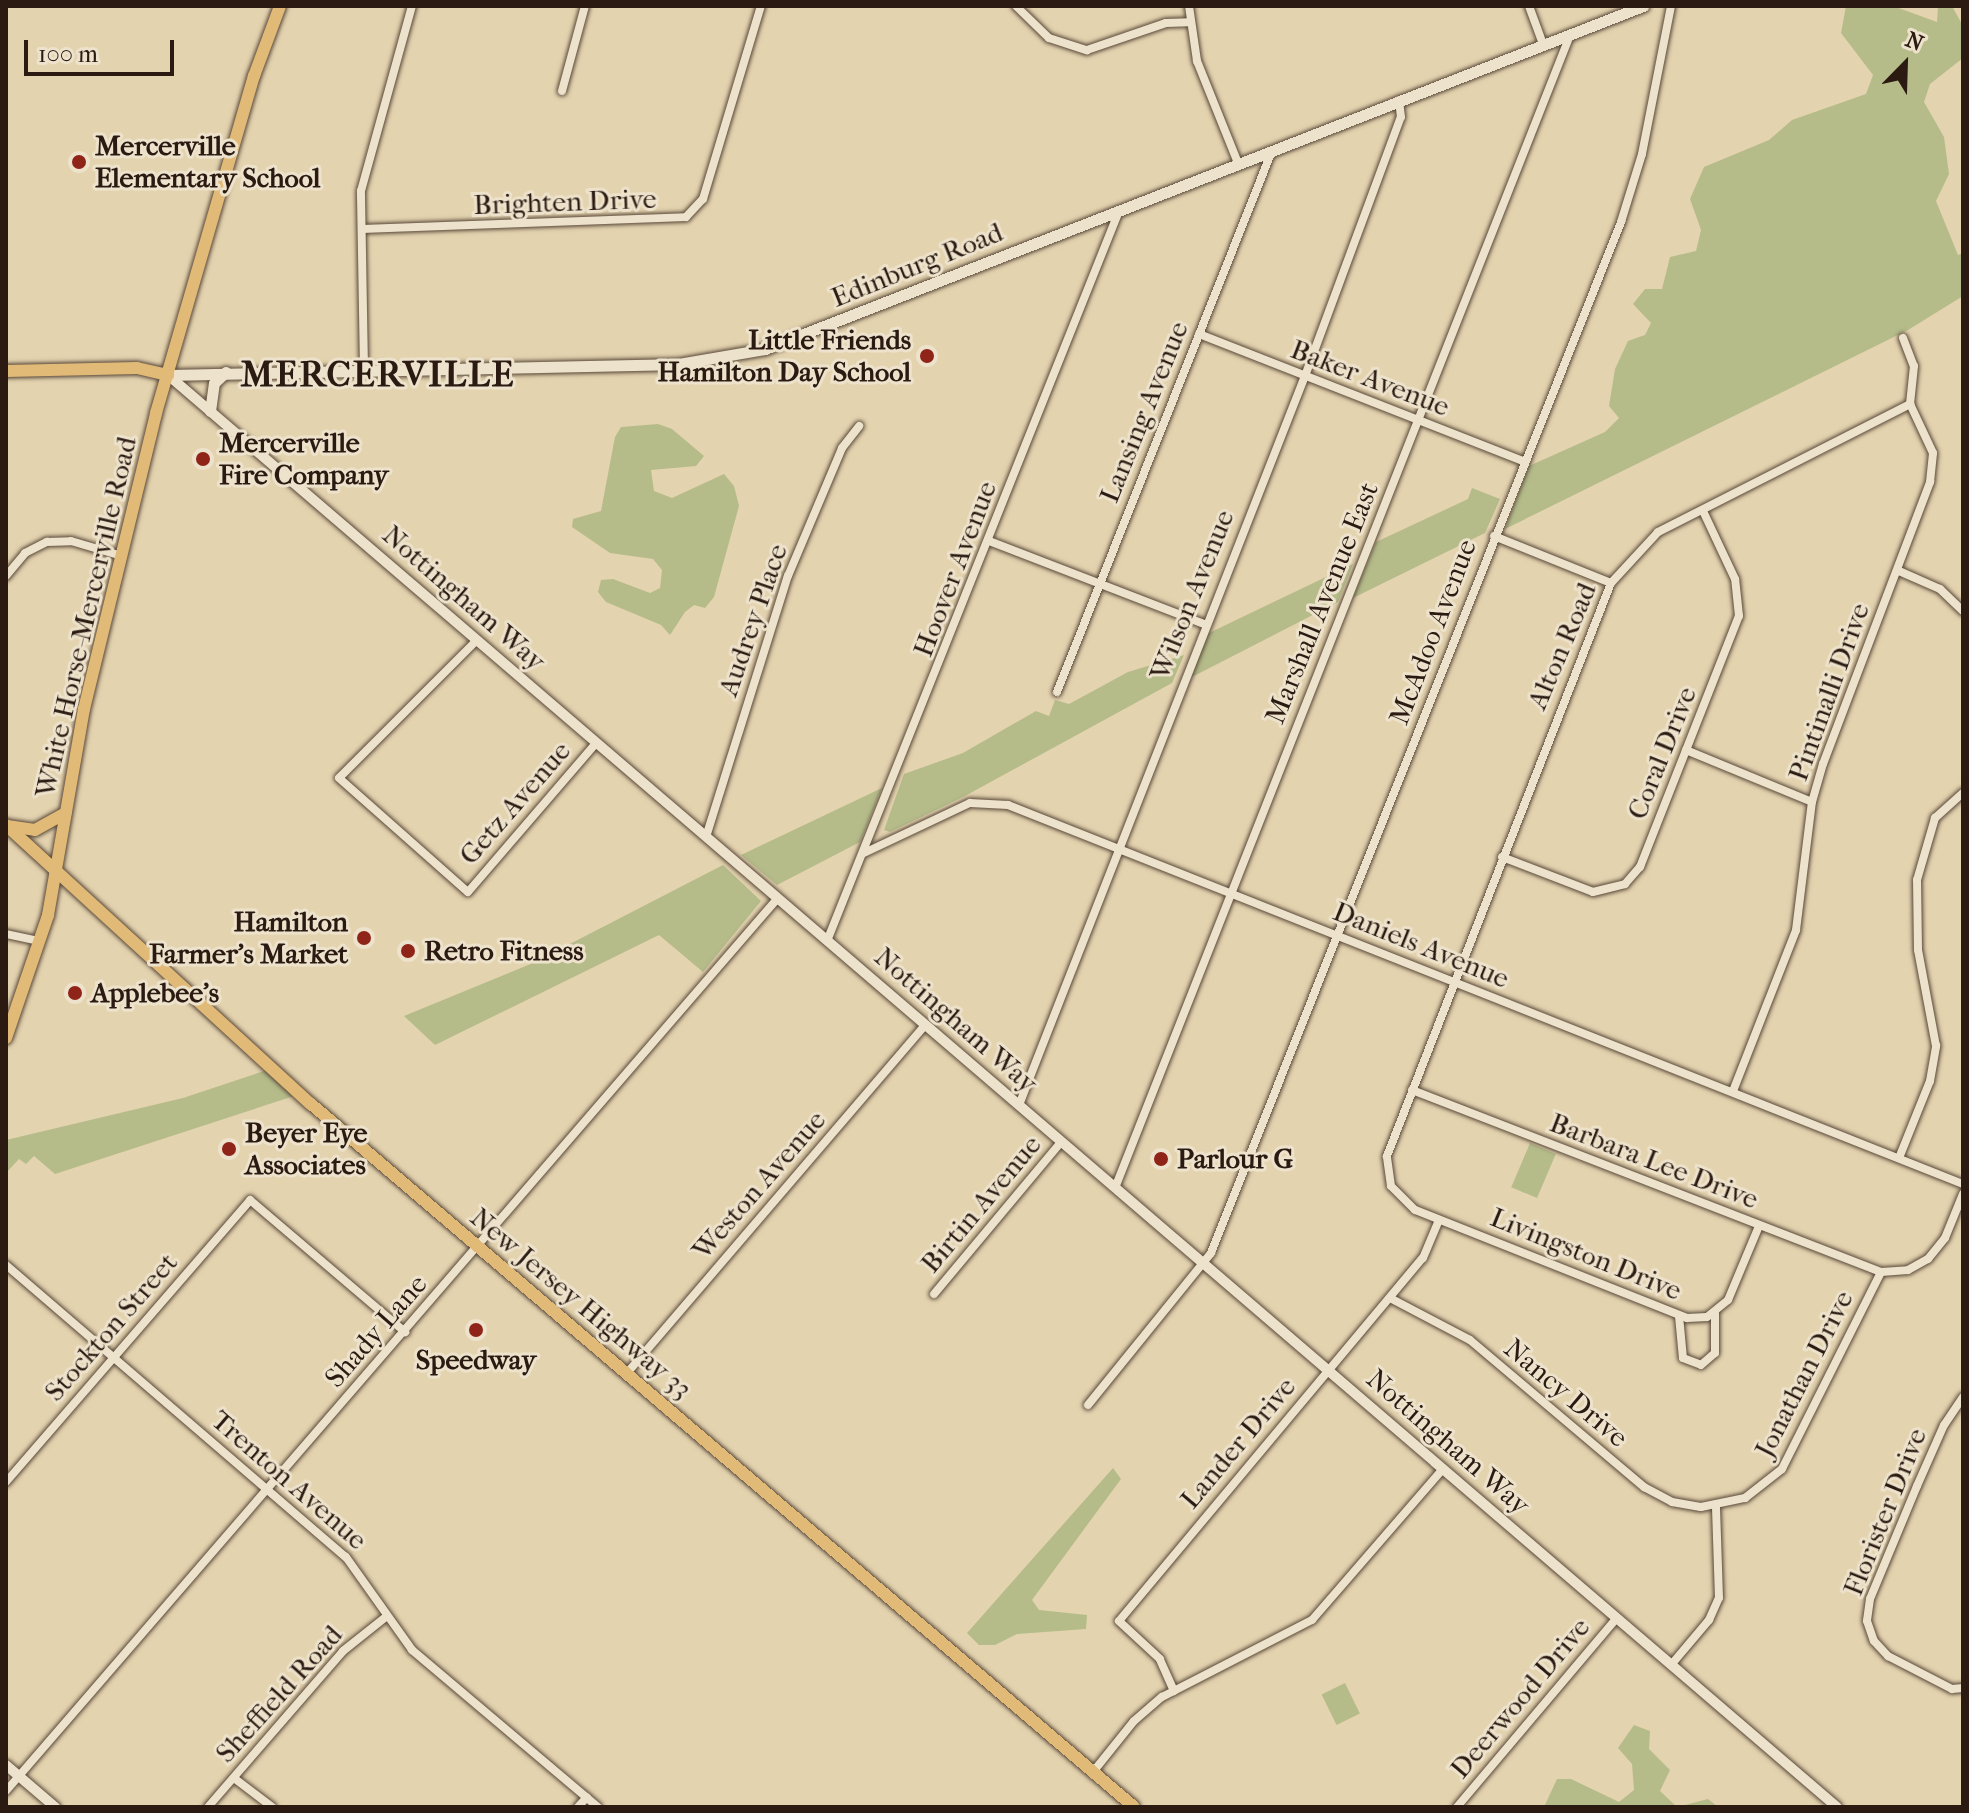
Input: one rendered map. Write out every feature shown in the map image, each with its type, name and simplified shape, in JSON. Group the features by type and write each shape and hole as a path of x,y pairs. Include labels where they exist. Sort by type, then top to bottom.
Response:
{"main road":[{"name":"Edinburg Road","path":"168,375 364,368 678,364 736,356 794,340 1643,6"},
{"name":"White Horse-Mercerville Road","path":"6,1038 42,942 84,709 168,375 254,76 278,7"},
{"path":"6,371 137,368 168,375"},
{"path":"210,411 214,383 226,372"},
{"path":"6,825 35,830 66,813"},
{"name":"New Jersey Highway 33","path":"6,825 311,1104 1134,1807"}],"street":[{"path":"364,368 361,191 412,6"},
{"path":"562,91 585,6"},
{"name":"Brighten Drive","path":"362,229 686,217 703,199 761,6"},
{"path":"1016,6 1049,38 1087,50 1166,23 1189,22"},
{"path":"1189,6 1197,61 1238,163"},
{"path":"1529,6 1543,44"},
{"name":"McAdoo Avenue","path":"1088,1405 1205,1265 1632,189 1671,6"},
{"name":"Marshall Avenue East","path":"1115,1188 1570,34"},
{"name":"Wilson Avenue","path":"1019,1105 1116,848 1305,376 1401,117 1399,100"},
{"name":"Lansing Avenue","path":"1057,692 1272,150"},
{"name":"Hoover Avenue","path":"827,941 1119,211"},
{"name":"Baker Avenue","path":"1199,334 1525,462"},
{"path":"1903,338 1914,366 1910,404"},
{"name":"Nottingham Way","path":"168,375 1837,1807"},
{"name":"Alton Road","path":"1412,1090 1611,583 1658,532 1910,404"},
{"name":"Pintinalli Drive","path":"1733,1091 1796,930 1812,802 1930,482 1933,453 1910,404"},
{"name":"Audrey Place","path":"706,837 788,576 842,448 859,426"},
{"name":"Coral Drive","path":"1502,857 1593,892 1625,884 1640,867 1740,603 1735,579 1703,511"},
{"path":"1494,536 1611,583"},
{"path":"6,576 25,553 47,542 71,541 122,556"},
{"path":"989,541 1204,624"},
{"path":"1899,571 1940,589 1963,611"},
{"name":"Getz Avenue","path":"477,640 339,778 468,892 596,743"},
{"path":"1686,750 1812,802"},
{"path":"1899,1158 1930,1081 1936,1046 1918,950 1917,880 1935,818 1963,793"},
{"name":"Daniels Avenue","path":"864,853 980,801 1008,805 1963,1184"},
{"name":"Shady Lane","path":"6,1791 777,899"},
{"path":"6,934 42,942"},
{"name":"Weston Avenue","path":"627,1373 925,1025"},
{"name":"Livingston Drive","path":"1412,1090 1385,1167 1404,1203 1439,1220 1679,1316 1715,1313 1734,1290 1759,1226"},
{"name":"Barbara Lee Drive","path":"1412,1090 1881,1272"},
{"name":"Birtin Avenue","path":"934,1294 1061,1142"},
{"name":"Jonathan Drive","path":"1716,1506 1759,1490 1782,1469 1881,1272 1908,1270 1928,1259 1945,1238 1963,1194"},
{"name":"Stockton Street","path":"6,1482 250,1200 405,1332"},
{"name":"Lander Drive","path":"1174,1691 1160,1659 1119,1621 1423,1258 1439,1220"},
{"name":"Trenton Avenue","path":"6,1265 346,1557 387,1616 429,1666 598,1807"},
{"name":"Nancy Drive","path":"1390,1298 1470,1340 1655,1495 1685,1505 1716,1506"},
{"path":"1679,1316 1683,1358 1701,1365 1715,1353 1715,1313"},
{"name":"Florister Drive","path":"1963,1397 1944,1425 1917,1486 1870,1599 1867,1621 1874,1641 1888,1656 1952,1689 1963,1688"},
{"path":"1093,1772 1134,1721 1174,1691 1312,1620 1443,1469"},
{"path":"1671,1665 1709,1620 1719,1598 1716,1506"},
{"name":"Sheffield Road","path":"208,1807 343,1651 387,1616"},
{"name":"Deerwood Drive","path":"1457,1807 1617,1618"},
{"path":"6,1765 55,1807"},
{"path":"234,1778 272,1807"},
{"path":"578,1807 587,1797"}],"green space":[{"path":"1846,6 1893,6 1937,22 1938,6 1952,6 1963,26 1963,58 1930,84 1924,102 1944,137 1949,174 1936,201 1958,255 1963,253 1963,296 1908,330 1505,529 1529,466 1605,432 1619,418 1609,406 1615,369 1628,341 1645,335 1651,323 1633,304 1645,289 1662,289 1670,257 1696,251 1701,230 1690,199 1704,167 1769,140 1792,120 1866,94 1873,75 1841,33"},
{"path":"658,424 672,429 704,456 696,466 651,470 654,491 672,498 724,474 734,486 739,506 714,597 705,608 694,605 685,612 670,635 661,625 606,602 598,592 601,580 613,579 650,593 660,588 662,570 653,559 610,553 572,527 573,519 601,511 615,437 621,427"},
{"path":"1472,488 1500,499 1485,533 1353,598 1376,542 1468,499"},
{"path":"1353,564 1338,602 1190,678 1207,634"},
{"path":"1184,655 1172,683 965,796 890,832 884,830 904,774 963,753 1036,711 1049,716 1055,700 1069,704 1128,672"},
{"path":"882,788 860,842 777,885 741,855"},
{"path":"723,865 761,901 703,972 659,935 435,1045 404,1016 533,963"},
{"path":"267,1070 294,1096 55,1174 34,1156 26,1164 19,1159 6,1173 6,1140 183,1098"},
{"path":"1530,1143 1556,1154 1537,1198 1511,1187"},
{"path":"1113,1468 1121,1479 1032,1600 1039,1610 1087,1615 1086,1629 1017,1634 995,1645 979,1645 967,1633"},
{"path":"1345,1683 1360,1714 1337,1725 1322,1694"},
{"path":"1634,1725 1650,1731 1649,1749 1670,1770 1660,1791 1677,1807 1544,1807 1557,1779 1571,1779 1619,1802 1634,1790 1632,1764 1618,1748"},
{"path":"1708,1799 1718,1807 1677,1807"}],"place":[{"name":"Mercerville Elementary School","path":"79,162"},
{"name":"Little Friends Hamilton Day School","path":"927,356"},
{"name":"Mercerville Fire Company","path":"203,459"},
{"name":"Hamilton Farmer's Market","path":"364,938"},
{"name":"Retro Fitness","path":"408,951"},
{"name":"Applebee's","path":"75,993"},
{"name":"Beyer Eye Associates","path":"229,1149"},
{"name":"Parlour G","path":"1161,1159"},
{"name":"Speedway","path":"476,1330"}],"district":[{"name":"MERCERVILLE","path":"378,375"}]}
